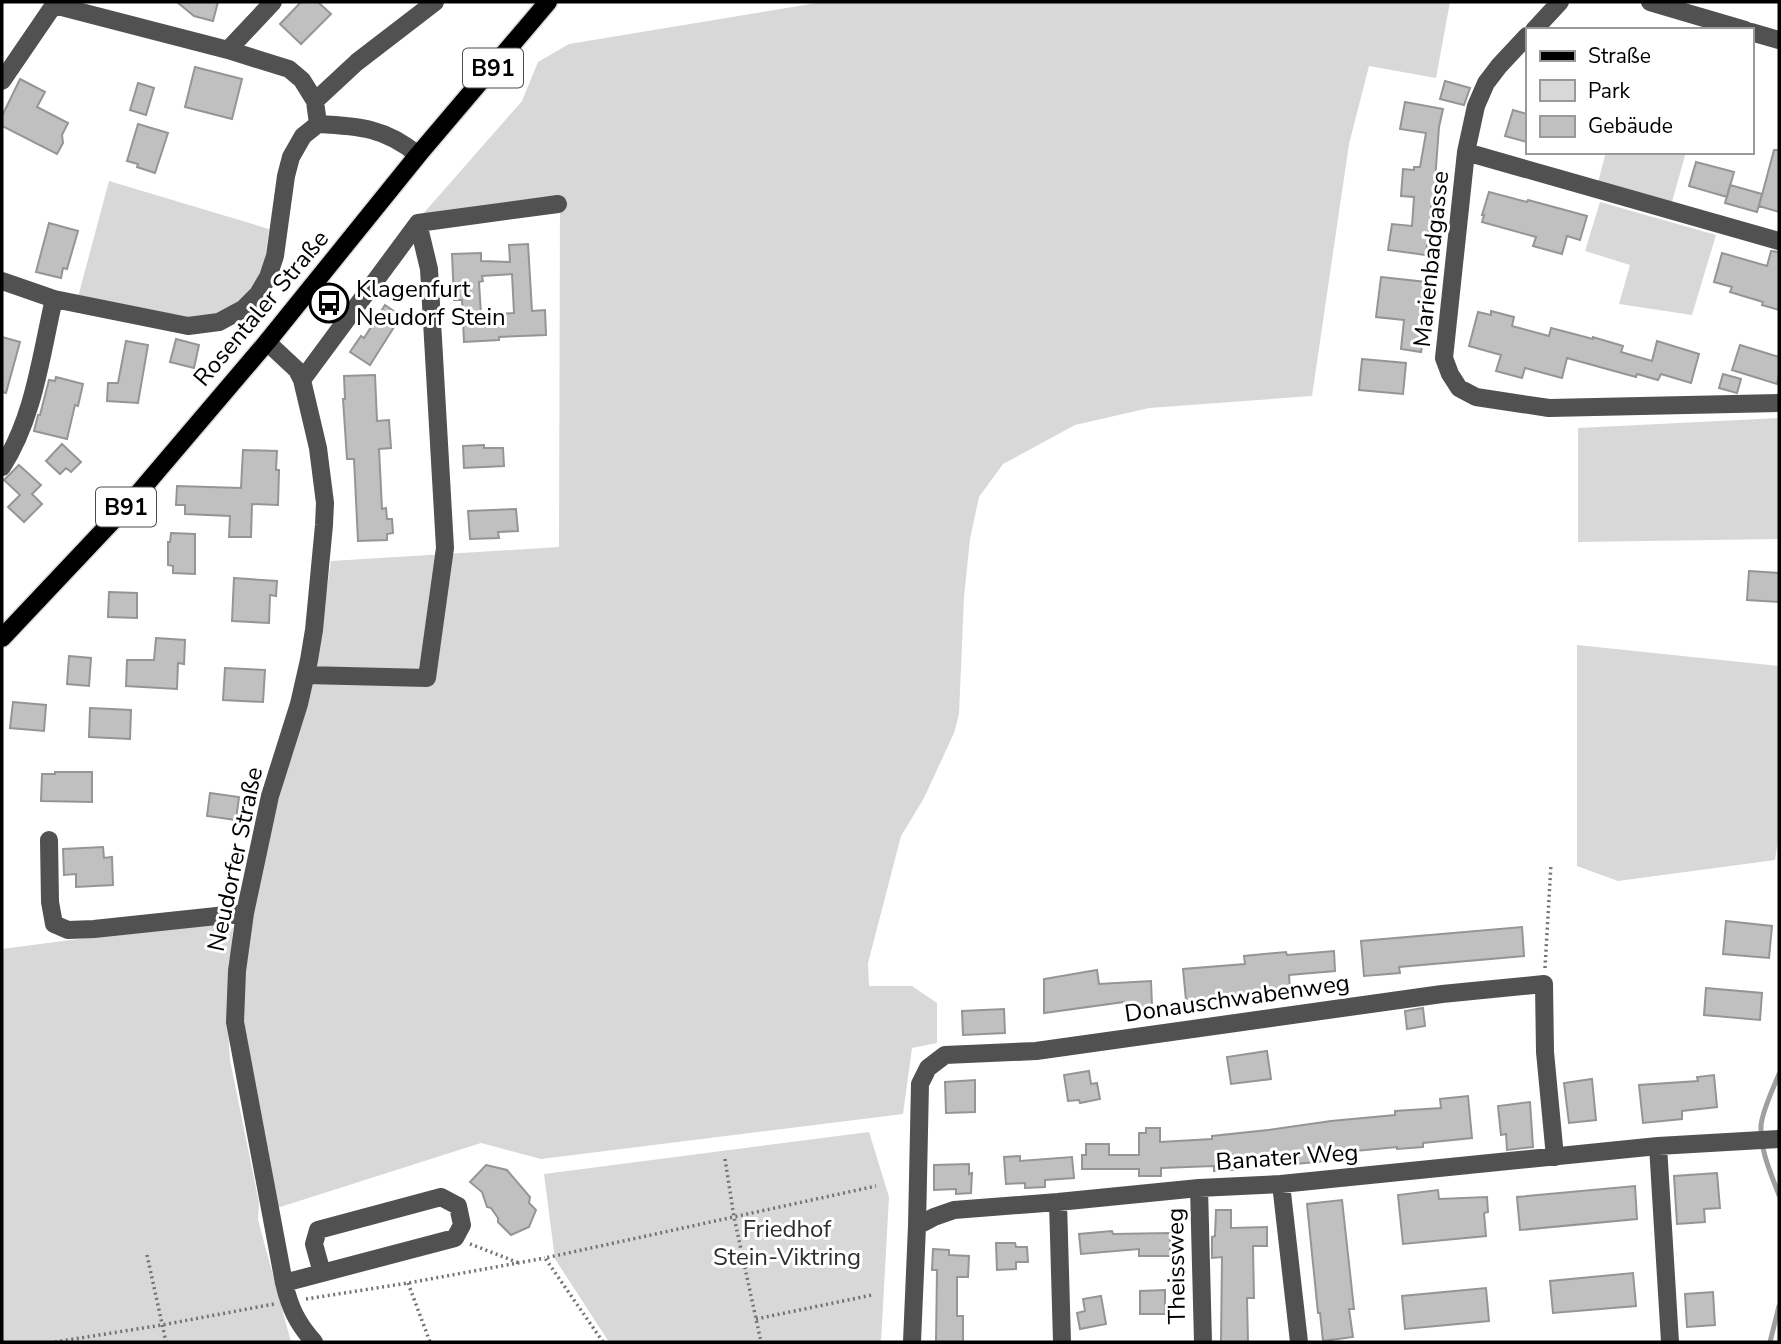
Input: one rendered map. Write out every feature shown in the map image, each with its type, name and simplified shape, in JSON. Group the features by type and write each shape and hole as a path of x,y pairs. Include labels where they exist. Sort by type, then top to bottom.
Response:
{"main road":[{"name":"Rosentaler Straße","path":"2,638 136,496 548,2"}],"street":[{"path":"228,50 273,2"},
{"path":"315,101 357,62 435,2"},
{"path":"1536,28 1560,2"},
{"path":"1650,2 1738,28"},
{"path":"2,81 55,3 289,69 302,80 315,101 318,124"},
{"path":"1753,33 1779,40"},
{"name":"Marienbadgasse","path":"1526,37 1486,83 1476,106 1466,152 1444,358 1459,388 1476,397 1549,408 1779,403"},
{"path":"2,281 54,299 188,326 219,322 243,309 258,294 268,277 275,256 286,176 291,157 303,136 318,124 352,126 379,132 402,142 418,155"},
{"path":"1466,152 1779,241"},
{"path":"302,380 418,223 558,204"},
{"path":"306,675 427,678 445,548 429,269 418,223"},
{"path":"2,467 22,429 54,299"},
{"name":"Neudorfer Straße","path":"267,342 297,370 302,380 318,448 325,503 324,525 314,630 306,675 270,796 245,912 237,971 235,1022 284,1283 300,1327 314,1342"},
{"path":"49,840 50,902 54,924 68,929 94,929 245,912"},
{"path":"1545,984 1545,1052 1555,1157"},
{"name":"Donauschwabenweg","path":"917,1226 920,1084 928,1068 945,1055 1036,1051 1442,994 1545,984"},
{"name":"Banater Weg","path":"917,1226 954,1210 1199,1188 1281,1184 1658,1146 1776,1139"},
{"path":"1658,1146 1670,1342"},
{"path":"1281,1184 1299,1342"},
{"name":"Theissweg","path":"1199,1188 1203,1342"},
{"path":"284,1283 322,1273 455,1238 462,1225 458,1206 442,1197 318,1230 314,1244 322,1273"},
{"path":"1058,1202 1062,1342"},
{"path":"912,1342 917,1226"}],"path":[{"path":"1545,984 1551,864"},
{"path":"725,1159 734,1217 761,1342"},
{"path":"55,1342 521,1263 876,1186"},
{"path":"455,1238 521,1263"},
{"path":"147,1255 166,1342"},
{"path":"545,1258 604,1342"},
{"path":"408,1283 430,1342"},
{"path":"756,1319 872,1295"}],"green space":[{"path":"823,2 1450,2 1436,78 1369,66 1349,144 1312,396 1149,408 1075,425 1003,464 979,497 970,539 964,597 959,714 954,733 924,798 901,836 868,963 869,986 912,986 937,1003 937,1043 912,1048 903,1114 541,1159 481,1143 277,1208 242,1020 243,981 260,871 319,644 331,561 559,547 560,199 422,215 522,101 538,62 569,44"},
{"path":"1605,154 1685,154 1672,202 1598,182"},
{"path":"109,181 269,229 264,268 248,295 218,314 190,318 78,297"},
{"path":"1600,202 1716,235 1692,315 1619,304 1630,265 1585,251"},
{"path":"1779,418 1779,539 1578,542 1578,428"},
{"path":"1577,645 1779,666 1779,833 1775,860 1618,881 1577,866"},
{"path":"208,922 233,928 227,1012 230,1060 259,1203 258,1220 291,1342 2,1342 2,949"},
{"name":"Friedhof Stein-Viktring","path":"869,1132 889,1197 881,1342 609,1342 555,1259 544,1174"}],"building":[{"path":"177,2 218,2 213,21 194,16"},
{"path":"301,2 318,2 331,14 301,44 280,24"},
{"path":"195,67 242,79 232,119 185,107"},
{"path":"20,79 45,92 37,107 68,123 57,154 2,126 2,116"},
{"path":"1445,81 1470,88 1464,105 1440,99"},
{"path":"138,83 154,88 146,115 130,110"},
{"path":"1405,102 1443,109 1426,255 1388,250 1392,224 1412,226 1414,197 1401,196 1403,169 1414,170 1414,167 1420,167 1426,133 1400,129"},
{"path":"1513,110 1526,114 1526,142 1505,136"},
{"path":"138,124 168,133 155,173 127,161"},
{"path":"1774,150 1779,150 1779,212 1759,206"},
{"path":"1696,162 1734,172 1727,197 1689,186"},
{"path":"1730,185 1762,194 1757,212 1725,203"},
{"path":"1489,192 1587,216 1580,240 1567,236 1562,254 1533,246 1536,237 1482,222"},
{"path":"49,223 78,231 67,269 63,268 61,278 36,272"},
{"path":"528,244 532,311 545,310 546,335 464,342 462,300 454,300 452,254 481,253 481,261 510,262 509,245","holes":["512,274 514,313 481,315 479,282 483,281 482,276"]},
{"path":"1771,251 1779,252 1779,310 1730,292 1732,287 1714,282 1722,253 1767,266"},
{"path":"1381,277 1426,282 1421,317 1427,318 1421,352 1401,349 1404,320 1376,317"},
{"path":"385,305 401,316 370,365 350,352 361,336 364,338"},
{"path":"1491,311 1514,317 1512,326 1549,336 1551,328 1593,337 1623,346 1621,352 1652,361 1657,341 1699,354 1691,383 1661,374 1658,380 1637,374 1636,377 1567,358 1562,378 1525,368 1522,378 1496,371 1501,355 1469,346 1478,312 1491,315"},
{"path":"2,337 20,342 6,393 2,392"},
{"path":"176,339 199,345 194,368 170,362"},
{"path":"126,341 148,345 138,403 107,401 108,383 118,383"},
{"path":"1740,345 1779,357 1777,384 1732,370"},
{"path":"1362,359 1406,363 1403,394 1359,390"},
{"path":"1723,374 1741,379 1737,393 1719,388"},
{"path":"375,375 377,421 389,420 391,448 379,449 382,509 386,508 387,519 392,519 393,533 387,534 387,540 358,541 354,459 347,459 344,376"},
{"path":"56,377 83,384 67,439 34,431 49,380 55,381"},
{"path":"62,444 81,462 71,472 66,468 60,474 46,461"},
{"path":"484,445 484,448 503,448 504,466 464,468 463,446"},
{"path":"243,450 277,451 278,505 252,504 251,537 229,537 230,516 185,514 185,505 176,505 177,486 241,488"},
{"path":"19,465 41,485 32,494 42,504 24,522 8,507 20,495 4,480"},
{"path":"516,509 518,531 498,532 499,538 470,539 468,511"},
{"path":"171,533 195,534 195,574 173,573 173,566 168,565 168,542"},
{"path":"1749,571 1779,573 1779,602 1747,600"},
{"path":"234,578 277,581 276,596 270,595 269,623 232,621"},
{"path":"109,592 137,593 137,618 108,617"},
{"path":"156,638 185,640 184,664 178,663 177,689 126,686 127,660 154,660"},
{"path":"69,656 91,658 89,686 67,684"},
{"path":"225,668 265,670 263,702 223,700"},
{"path":"13,702 46,705 44,731 10,728"},
{"path":"90,708 131,710 130,739 89,737"},
{"path":"92,772 92,802 41,801 42,774"},
{"path":"210,793 239,797 236,820 207,816"},
{"path":"103,847 104,858 112,857 113,885 76,887 76,874 64,875 63,849"},
{"path":"1726,921 1772,926 1769,958 1723,954"},
{"path":"1522,927 1524,956 1399,967 1400,973 1364,976 1361,941"},
{"path":"1334,951 1335,971 1289,975 1290,989 1186,1000 1183,969 1245,964 1244,956"},
{"path":"1097,970 1099,984 1151,981 1152,1006 1124,1007 1124,1002 1044,1013 1044,979"},
{"path":"1706,988 1762,993 1760,1020 1704,1015"},
{"path":"1423,1008 1425,1026 1407,1029 1405,1011"},
{"path":"1004,1009 1005,1033 963,1035 962,1011"},
{"path":"1267,1051 1271,1079 1231,1084 1227,1057"},
{"path":"1089,1071 1091,1084 1097,1083 1100,1099 1080,1103 1079,1100 1068,1101 1064,1075"},
{"path":"1714,1075 1717,1107 1682,1111 1682,1119 1643,1123 1639,1085 1698,1081 1697,1077"},
{"path":"1592,1079 1596,1120 1569,1123 1564,1083"},
{"path":"975,1080 975,1112 946,1113 945,1082"},
{"path":"1468,1096 1472,1138 1423,1143 1423,1147 1323,1154 1324,1161 1287,1165 1286,1155 1250,1158 1251,1169 1214,1171 1214,1166 1161,1168 1161,1176 1139,1176 1139,1169 1082,1169 1082,1155 1086,1155 1086,1144 1109,1144 1109,1155 1139,1155 1139,1133 1146,1133 1146,1128 1160,1128 1160,1142 1212,1139 1212,1136 1395,1115 1395,1111 1441,1108 1440,1099"},
{"path":"1530,1102 1533,1147 1507,1150 1506,1134 1501,1135 1498,1106"},
{"path":"1020,1156 1020,1161 1072,1157 1074,1178 1045,1180 1045,1187 1025,1188 1025,1183 1006,1184 1004,1157"},
{"path":"969,1164 969,1174 972,1173 971,1193 956,1194 956,1189 934,1190 934,1165"},
{"path":"486,1165 507,1170 530,1197 529,1203 536,1210 529,1227 511,1235 498,1222 491,1208 487,1207 482,1192 470,1182"},
{"path":"1717,1173 1720,1208 1704,1209 1705,1222 1677,1224 1674,1176"},
{"path":"1635,1186 1637,1219 1520,1230 1517,1197"},
{"path":"1438,1190 1439,1199 1487,1197 1488,1212 1484,1213 1486,1236 1403,1244 1398,1195"},
{"path":"1342,1200 1354,1309 1349,1309 1353,1337 1323,1341 1307,1204"},
{"path":"1216,1210 1231,1210 1231,1228 1267,1227 1267,1246 1253,1246 1254,1298 1247,1298 1248,1342 1221,1342 1222,1257 1212,1258"},
{"path":"1112,1231 1113,1234 1170,1233 1170,1256 1139,1256 1139,1249 1081,1254 1079,1234"},
{"path":"996,1243 1015,1243 1016,1247 1027,1247 1028,1262 1016,1262 1016,1269 997,1270"},
{"path":"933,1249 949,1250 949,1255 969,1256 968,1277 957,1277 957,1316 963,1316 963,1342 936,1342 937,1270 932,1270"},
{"path":"1633,1273 1636,1306 1553,1313 1550,1281"},
{"path":"1486,1288 1489,1321 1405,1329 1402,1296"},
{"path":"1165,1290 1165,1314 1140,1314 1140,1291"},
{"path":"1713,1292 1715,1325 1687,1327 1685,1294"},
{"path":"1101,1296 1106,1324 1080,1329 1077,1313 1085,1311 1083,1299"}],"waterway":[{"path":"1779,1074 1761,1126 1764,1153 1779,1195"},
{"path":"1770,1342 1779,1306"}],"place":[{"name":"Klagenfurt Neudorf Stein","path":"329,303"}]}
